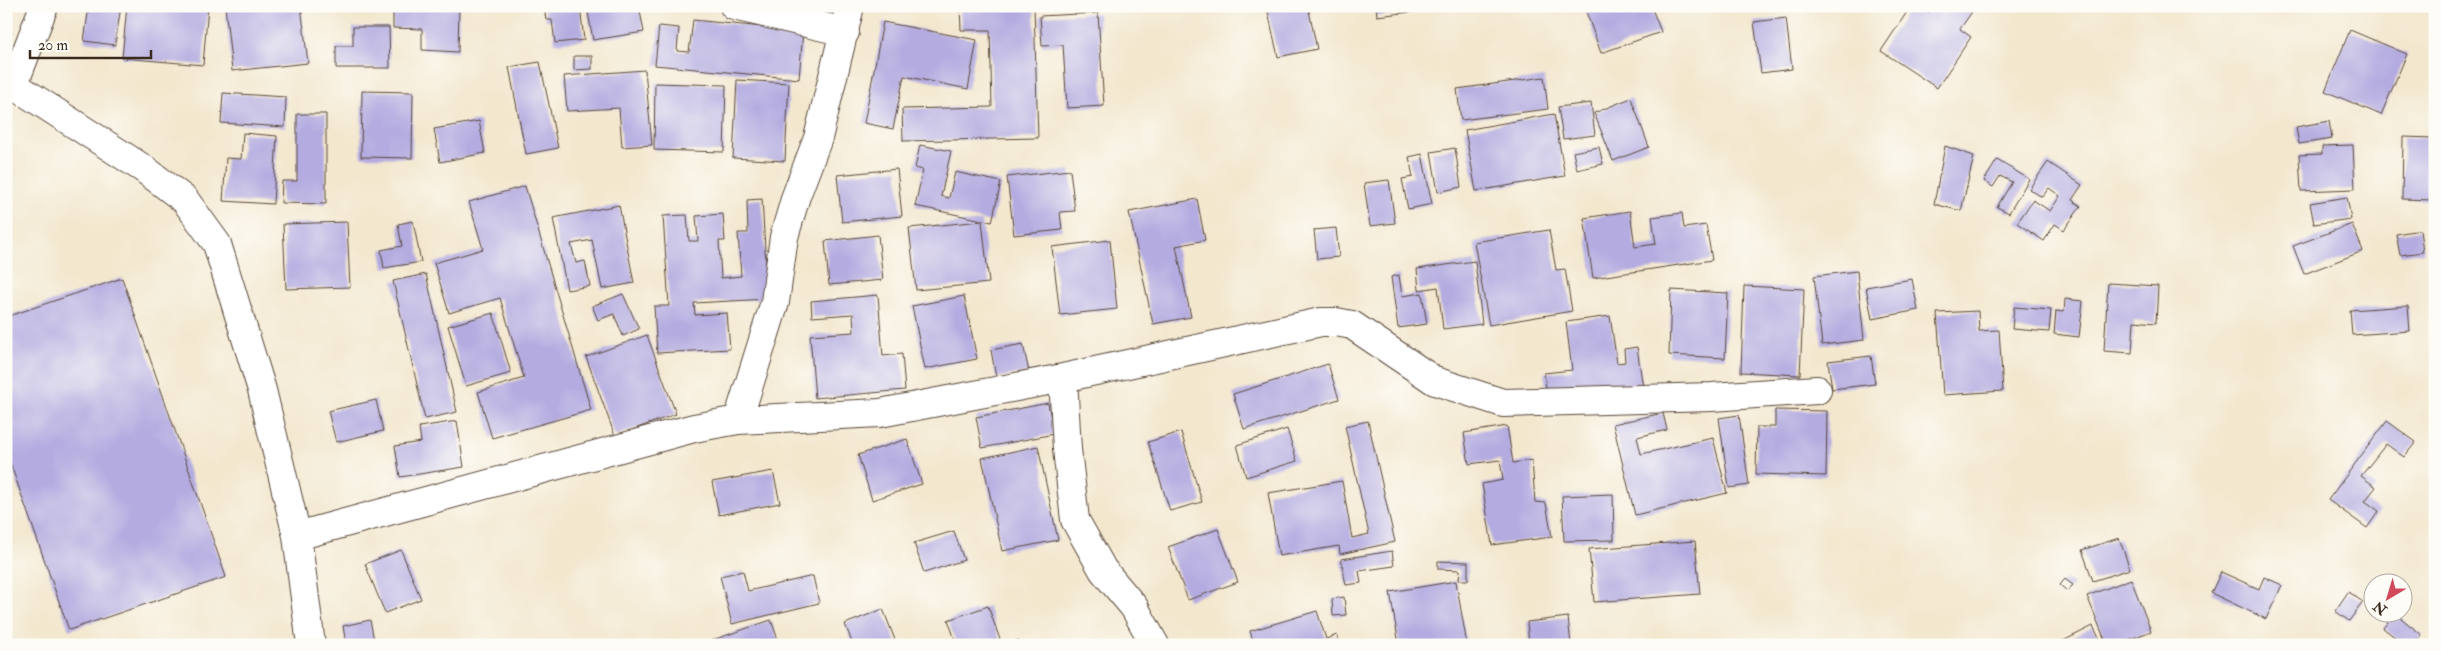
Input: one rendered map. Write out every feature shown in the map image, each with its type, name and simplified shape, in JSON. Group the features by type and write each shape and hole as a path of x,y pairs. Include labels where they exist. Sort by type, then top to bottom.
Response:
{"street":[{"path":"44,6 10,82 144,169 185,200 217,244 262,390 297,536 311,645"},
{"path":"734,6 848,19 818,138 796,196 784,237 775,302 738,420"},
{"path":"297,536 694,428 738,420 880,414 1063,378 1321,322 1352,325 1435,381 1503,403 1712,397 1817,390"},
{"path":"1063,378 1067,449 1075,520 1103,570 1134,607 1155,645"}],"building":[{"path":"89,6 121,6 115,45 84,41"},
{"path":"127,6 208,6 203,65 122,58"},
{"path":"225,6 301,6 308,63 232,71"},
{"path":"393,6 459,6 458,52 422,50 422,29 393,28"},
{"path":"544,6 580,6 584,40 555,43 552,20 546,20"},
{"path":"639,6 644,32 593,40 587,7"},
{"path":"960,6 1034,6 1038,138 903,141 902,109 992,107 990,30 961,30"},
{"path":"1308,6 1317,49 1278,57 1267,7"},
{"path":"1376,6 1418,6 1419,11 1377,16"},
{"path":"1584,6 1651,6 1661,32 1601,53"},
{"path":"1911,6 1920,6 1929,12 1933,6 1976,6 1960,29 1971,37 1937,88 1881,51"},
{"path":"1098,13 1104,106 1067,108 1063,45 1042,46 1040,16"},
{"path":"1786,18 1792,69 1761,73 1754,22"},
{"path":"693,20 803,31 799,79 655,65 659,26 679,28 677,51 689,52"},
{"path":"883,22 977,40 968,89 904,76 893,129 864,123"},
{"path":"353,27 389,27 390,68 336,68 336,46 353,46"},
{"path":"2350,30 2407,54 2381,115 2325,91"},
{"path":"574,56 592,56 592,69 574,70"},
{"path":"540,62 558,148 526,154 509,67"},
{"path":"645,70 652,145 622,147 619,108 567,111 564,76"},
{"path":"1544,77 1548,109 1461,120 1457,89"},
{"path":"737,80 789,83 785,161 733,158"},
{"path":"655,83 726,85 724,152 654,150"},
{"path":"362,91 413,92 412,158 361,157"},
{"path":"223,93 286,97 285,127 221,123"},
{"path":"1631,98 1649,147 1613,161 1594,113"},
{"path":"1591,103 1595,135 1563,139 1558,107"},
{"path":"297,114 326,114 326,204 281,203 282,181 297,181"},
{"path":"1554,114 1565,176 1476,191 1465,130"},
{"path":"479,121 485,153 440,162 434,129"},
{"path":"2329,121 2332,139 2299,144 2296,127"},
{"path":"243,133 277,136 273,204 223,201 226,158 241,159"},
{"path":"2403,137 2435,138 2433,200 2402,199"},
{"path":"920,145 951,151 941,196 949,198 955,172 1001,182 992,222 915,206 923,170 915,168"},
{"path":"2353,145 2355,189 2301,191 2299,155 2322,154 2322,146"},
{"path":"1945,146 1974,156 1961,211 1934,204"},
{"path":"1599,147 1603,164 1577,170 1573,152"},
{"path":"1455,148 1461,187 1438,192 1431,152"},
{"path":"1422,154 1432,204 1408,209 1402,179 1413,177 1409,157"},
{"path":"1997,160 2029,179 2009,213 1997,207 2012,182 2000,176 1993,187 1984,181"},
{"path":"2048,162 2082,185 2072,200 2081,206 2064,230 2055,224 2044,241 2017,223 2033,200 2050,211 2060,196 2049,188 2042,197 2029,189"},
{"path":"897,169 902,216 842,222 837,175"},
{"path":"1070,170 1075,211 1060,212 1062,230 1014,235 1007,177"},
{"path":"1389,180 1395,223 1370,226 1364,183"},
{"path":"525,186 591,410 492,438 478,392 524,378 500,298 449,313 434,263 483,249 469,202"},
{"path":"2347,197 2351,219 2314,224 2310,203"},
{"path":"762,199 768,299 694,303 695,315 727,313 730,349 657,353 654,306 669,306 663,216 687,215 689,241 698,241 696,216 723,214 725,241 719,241 721,278 741,276 738,233 748,233 747,200"},
{"path":"1197,199 1205,240 1176,246 1191,317 1153,324 1129,212"},
{"path":"619,205 634,283 602,289 592,240 571,244 576,263 585,261 590,286 567,290 553,218"},
{"path":"1630,211 1635,247 1656,244 1652,217 1682,213 1684,228 1706,225 1712,260 1593,278 1584,218"},
{"path":"413,221 421,262 384,268 381,250 402,246 398,224"},
{"path":"982,221 989,283 916,290 909,228"},
{"path":"347,222 350,287 286,289 283,224"},
{"path":"2352,224 2363,251 2304,274 2293,246"},
{"path":"1336,228 1339,257 1317,259 1314,230"},
{"path":"1549,230 1556,270 1565,269 1572,311 1489,325 1474,242"},
{"path":"2420,230 2423,252 2400,255 2396,234"},
{"path":"878,235 883,280 829,285 825,241"},
{"path":"1110,240 1117,309 1060,315 1052,247"},
{"path":"1475,261 1482,324 1443,329 1438,287 1419,290 1417,269"},
{"path":"1857,271 1864,340 1822,345 1814,276"},
{"path":"426,274 457,412 425,419 393,281"},
{"path":"1399,275 1402,296 1422,293 1427,324 1398,328 1391,277"},
{"path":"122,278 226,577 69,630 6,451 6,317"},
{"path":"1912,279 1918,310 1872,319 1866,287"},
{"path":"2108,283 2158,286 2156,323 2134,321 2132,353 2104,351"},
{"path":"1744,286 1804,289 1800,375 1741,372"},
{"path":"1671,290 1728,293 1725,358 1669,355"},
{"path":"623,294 639,329 623,336 614,314 598,320 592,306"},
{"path":"878,295 883,356 902,354 905,390 815,398 810,335 854,332 853,314 812,317 811,301"},
{"path":"964,296 977,359 925,369 912,306"},
{"path":"2065,299 2083,301 2079,337 2054,334 2056,311 2064,312"},
{"path":"2408,306 2410,331 2352,335 2350,310"},
{"path":"2014,307 2051,310 2049,332 2012,329"},
{"path":"1978,311 1979,331 1999,330 2003,391 1943,395 1937,313"},
{"path":"493,313 511,373 466,386 448,326"},
{"path":"1610,316 1617,363 1625,362 1624,349 1637,347 1643,388 1548,401 1544,373 1572,370 1566,322"},
{"path":"647,335 676,414 615,436 586,357"},
{"path":"1023,344 1029,372 996,378 991,350"},
{"path":"1871,356 1875,384 1832,389 1828,361"},
{"path":"1328,364 1339,399 1244,429 1233,394"},
{"path":"376,400 383,431 336,442 328,411"},
{"path":"1048,403 1054,434 982,448 976,417"},
{"path":"1775,410 1827,411 1826,476 1756,474 1757,427 1775,427"},
{"path":"1663,413 1667,430 1637,437 1641,454 1713,438 1727,493 1635,515 1613,424"},
{"path":"1739,415 1749,485 1729,488 1719,418"},
{"path":"457,421 464,467 400,477 395,446 421,442 419,427"},
{"path":"1368,421 1395,542 1340,554 1339,546 1279,556 1268,493 1342,481 1352,538 1369,534 1345,426"},
{"path":"2387,421 2416,442 2404,457 2386,444 2361,476 2376,487 2365,501 2379,511 2367,528 2328,500"},
{"path":"1507,426 1513,463 1532,460 1535,502 1546,503 1552,537 1492,545 1482,484 1503,480 1500,460 1469,464 1464,433"},
{"path":"1287,429 1297,461 1246,477 1237,445"},
{"path":"1181,432 1202,502 1170,511 1148,442"},
{"path":"907,439 922,484 872,500 858,455"},
{"path":"1038,446 1058,540 1002,551 982,458"},
{"path":"773,471 780,503 719,515 712,482"},
{"path":"1613,494 1614,540 1564,541 1562,496"},
{"path":"1218,529 1238,582 1188,600 1168,547"},
{"path":"954,531 964,560 924,573 914,543"},
{"path":"2119,538 2130,569 2093,581 2082,550"},
{"path":"1695,541 1700,594 1594,602 1589,549"},
{"path":"401,550 421,599 385,613 365,564"},
{"path":"1392,551 1394,566 1359,571 1361,583 1346,585 1341,559"},
{"path":"1438,561 1468,562 1468,580 1459,580 1460,570 1438,569"},
{"path":"743,571 748,591 813,576 819,603 732,624 720,576"},
{"path":"2221,572 2259,589 2264,577 2282,585 2266,619 2211,593"},
{"path":"2065,579 2073,585 2067,591 2060,585"},
{"path":"2131,579 2151,631 2116,645 2107,645 2087,596"},
{"path":"1456,581 1467,645 1399,645 1390,592"},
{"path":"2348,592 2363,602 2349,621 2335,611"},
{"path":"1344,597 1346,615 1333,616 1332,599"},
{"path":"988,606 1002,645 957,645 948,620"},
{"path":"883,609 897,645 853,645 845,624"},
{"path":"1317,611 1326,639 1337,635 1340,645 1254,645 1250,631"},
{"path":"1568,617 1571,645 1529,645 1527,622"},
{"path":"370,620 375,645 346,645 343,626"},
{"path":"771,620 780,645 701,645 701,644"},
{"path":"2386,624 2408,624 2422,635 2415,645 2405,645 2383,628"},
{"path":"2093,626 2100,640 2090,645 2055,645"},
{"path":"1019,640 1021,645 1006,645 1006,644"}]}
